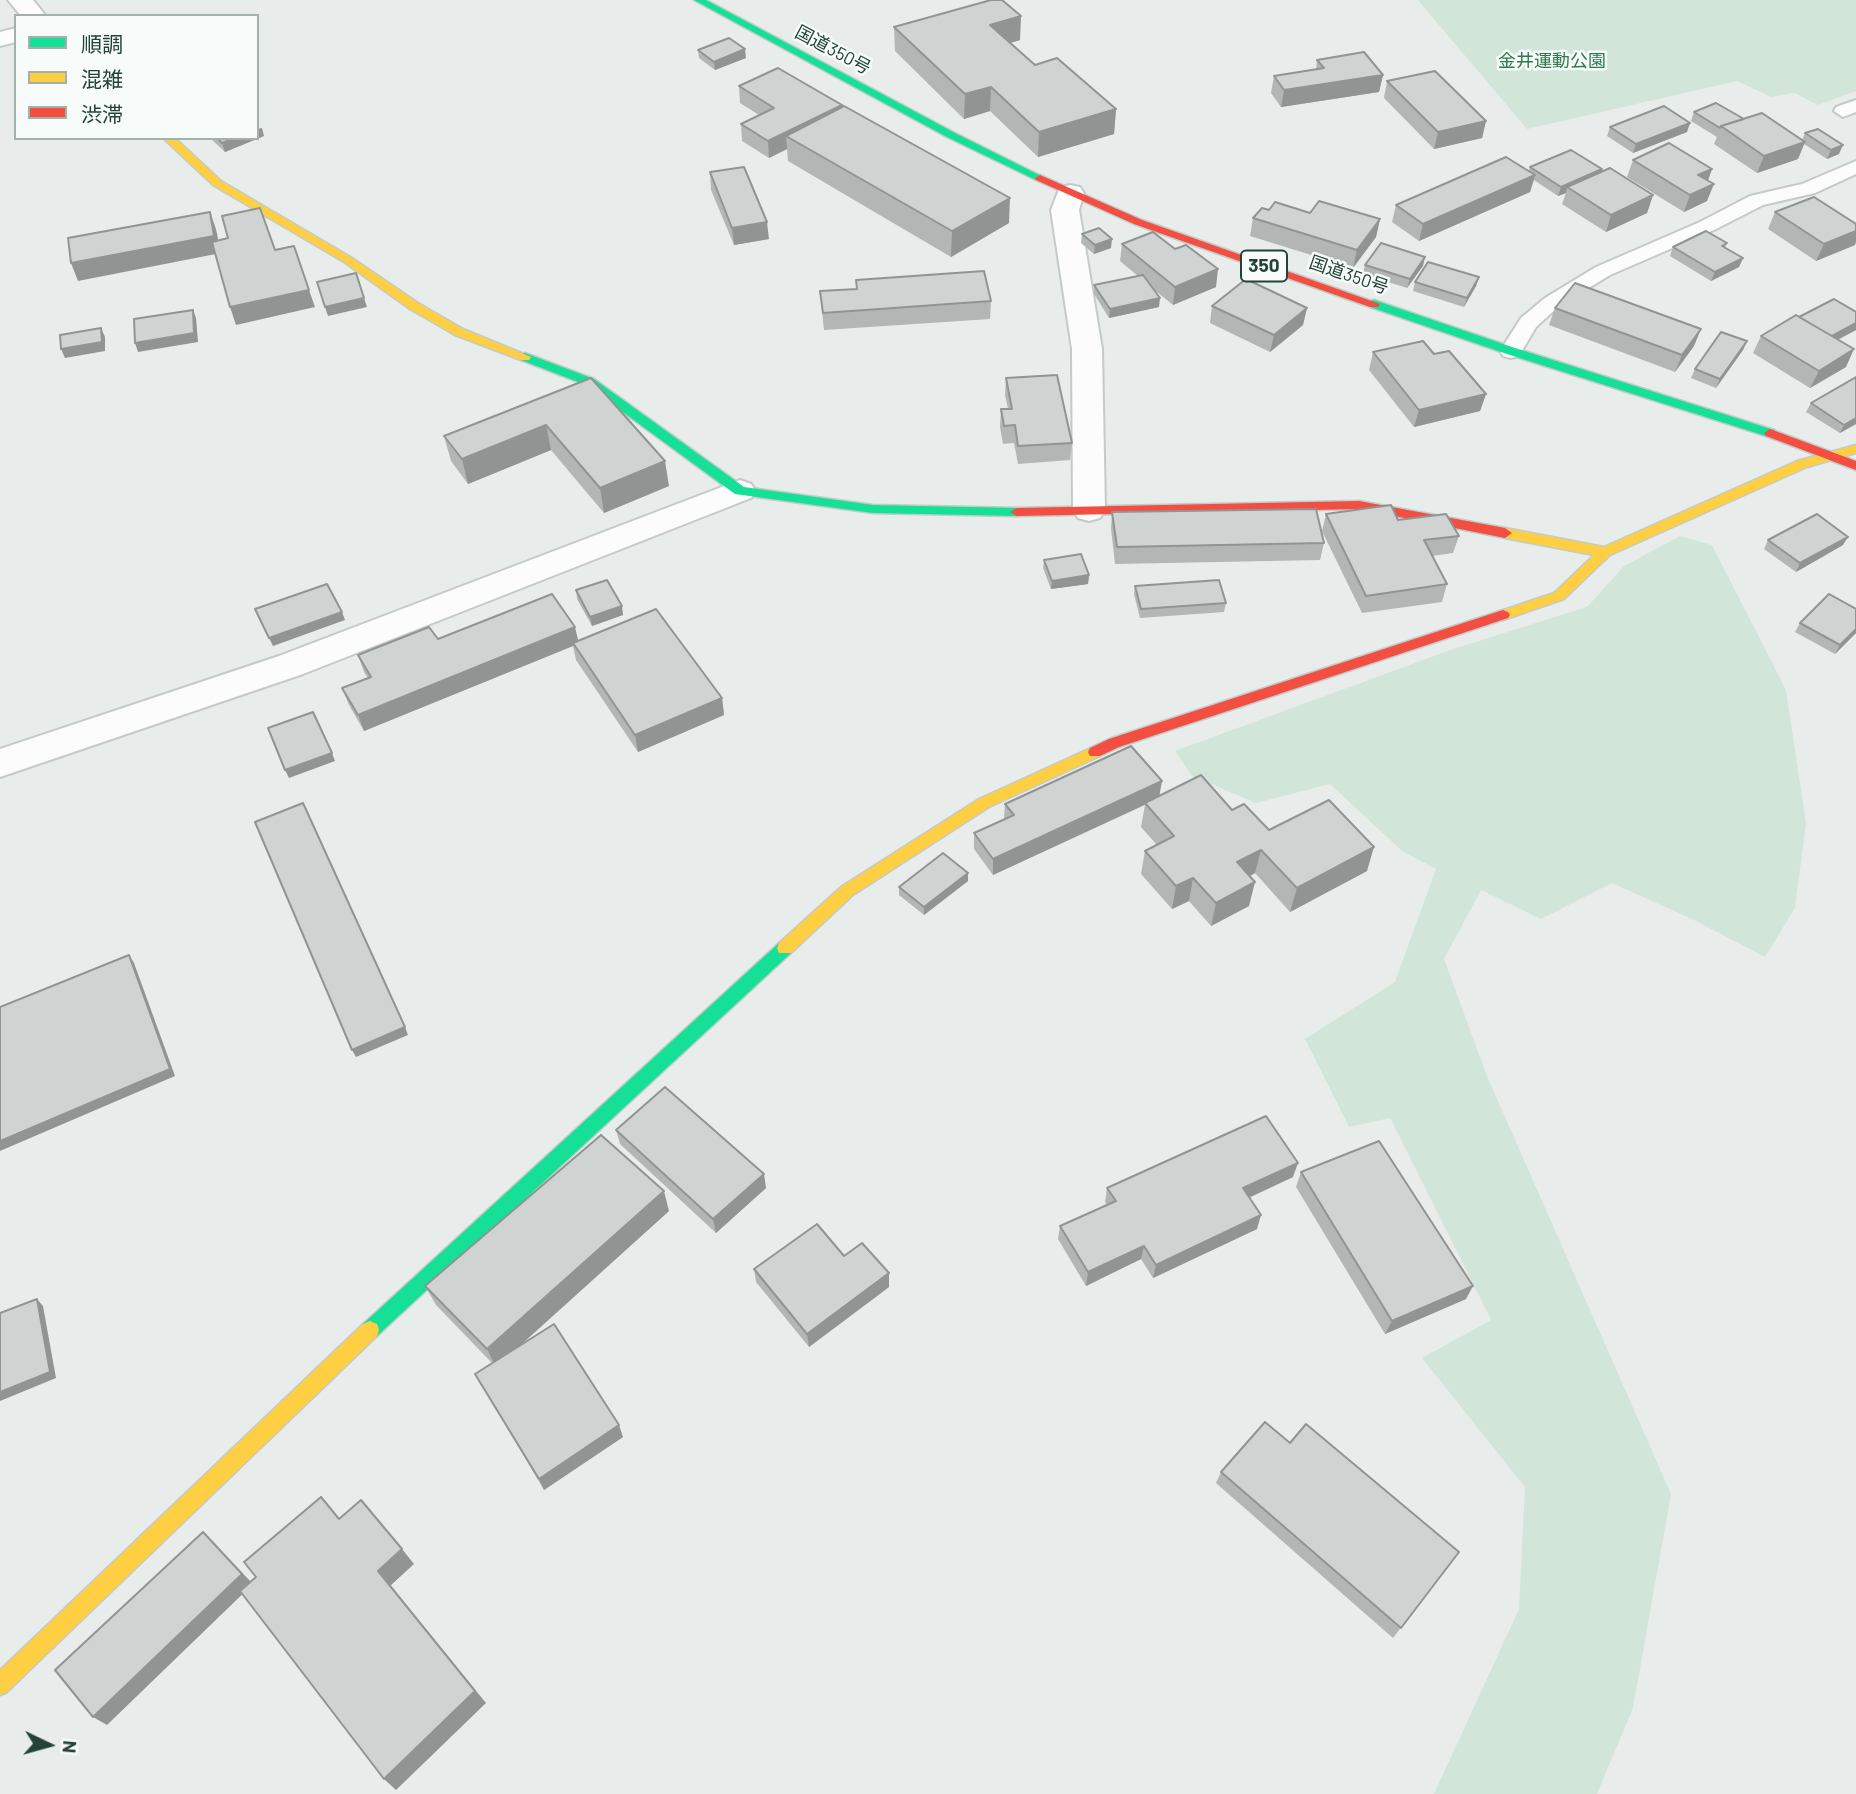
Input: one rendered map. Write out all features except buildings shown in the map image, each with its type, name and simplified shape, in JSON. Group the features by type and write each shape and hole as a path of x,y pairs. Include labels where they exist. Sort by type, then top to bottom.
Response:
{"main road":[{"name":"国道350号","path":"699,0 951,135 1070,193 1139,222 1511,351 1759,429 1856,466"},
{"path":"170,140 217,183 348,260 414,306 459,332 590,383 740,491 873,509 975,513 1359,505 1605,552"},
{"path":"0,1685 388,1313 847,891 984,803 1114,743 1559,596 1605,552 1802,464 1856,449"}],"street":[{"path":"20,0 32,14"},
{"path":"1070,193 1065,210 1087,349 1089,510"},
{"path":"0,763 291,665 740,491"}],"lane":[{"path":"1511,351 1528,323 1544,309 1603,271 1707,226 1757,200 1808,189 1856,167"}],"green space":[{"name":"金井運動公園","path":"1418,0 1856,0 1856,91 1818,105 1794,93 1771,97 1737,81 1527,129"},
{"path":"1680,536 1712,545 1786,690 1806,823 1795,908 1765,957 1694,920 1612,883 1541,919 1481,890 1444,959 1487,1076 1671,1494 1633,1708 1597,1794 1434,1794 1519,1609 1525,1487 1422,1358 1491,1320 1390,1118 1349,1127 1305,1039 1395,982 1436,869 1402,851 1330,784 1256,803 1192,776 1175,751 1453,649 1587,607 1624,566"}],"traffic: fast":[{"path":"699,0 951,135 1040,178"},
{"path":"1374,304 1511,351 1770,433"},
{"path":"525,357 590,382 740,491 873,509 1017,512"},
{"path":"370,1330 785,948"}],"traffic: slow":[{"path":"170,140 217,183 348,260 414,306 459,332 525,357"},
{"path":"1503,615 1559,596 1605,552 1802,464 1856,449"},
{"path":"1505,533 1605,552"},
{"path":"785,948 847,891 984,803 1095,752"},
{"path":"0,1685 370,1330"}],"traffic: jam":[{"path":"1040,178 1138,222 1374,304"},
{"path":"1770,433 1856,466"},
{"path":"1017,512 1359,505 1505,533"},
{"path":"1095,752 1114,743 1503,615"}]}
